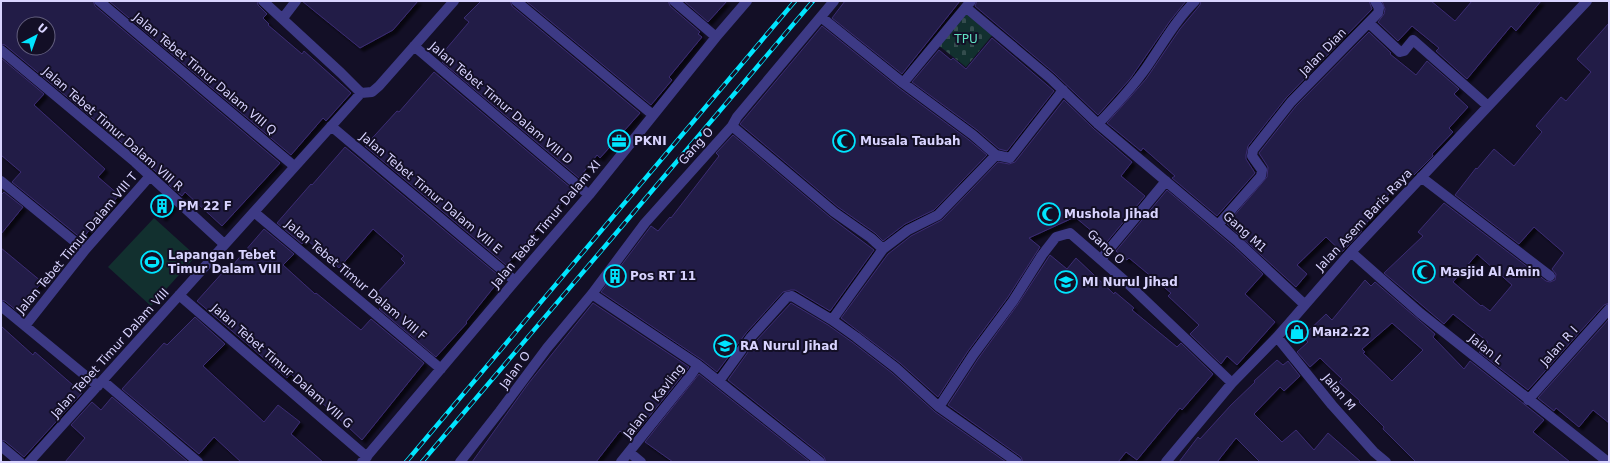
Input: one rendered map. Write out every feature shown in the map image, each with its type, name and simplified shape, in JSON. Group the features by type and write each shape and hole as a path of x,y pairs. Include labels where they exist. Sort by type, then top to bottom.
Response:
{"street":[{"name":"Jalan Tebet Timur Dalam VIII Q","path":"99,1 294,166"},
{"path":"263,1 361,93"},
{"path":"282,18 296,1"},
{"name":"Jalan Tebet Timur Dalam VIII","path":"29,462 101,384 224,244 361,93 372,92 376,89 454,1"},
{"path":"516,1 653,115"},
{"path":"674,1 716,37"},
{"name":"Jalan Tebet Timur Dalam XI","path":"365,459 514,281 589,195 716,37 747,1"},
{"name":"Gang O","path":"592,294 646,223 732,126 737,117 834,1"},
{"path":"903,83 971,1"},
{"path":"1098,124 1123,98 1146,68 1172,27 1194,1"},
{"path":"1377,1 1379,8 1378,13 1369,23 1400,52 1404,51 1413,40 1488,106"},
{"name":"Jalan Asem Baris Raya","path":"1166,462 1232,382 1277,337 1304,304 1351,252 1587,1"},
{"path":"821,17 903,83 973,135 996,155 1010,158 1063,90 969,10 964,10"},
{"name":"Jalan Dian","path":"1218,225 1261,176 1262,170 1252,156 1253,150 1292,102 1369,23"},
{"name":"Jalan Tebet Timur Dalam VIII D","path":"414,46 589,195"},
{"name":"Jalan Tebet Timur Dalam VIII R","path":"1,50 135,162 224,244"},
{"name":"Gang M1","path":"1063,90 1098,124 1218,225 1304,304"},
{"name":"Jalan Tebet Timur Dalam VIII E","path":"331,126 514,281"},
{"path":"732,126 834,212 883,248"},
{"path":"832,320 883,248 908,230 938,215 996,155"},
{"name":"Jalan Tebet Timur Dalam VIII T","path":"24,326 85,250 150,176"},
{"path":"1421,177 1550,276"},
{"path":"1,181 85,250"},
{"path":"1101,259 1166,181"},
{"name":"Jalan Tebet Timur Dalam VIII F","path":"254,212 441,369"},
{"name":"Gang O","path":"938,407 1013,301 1042,255 1056,238 1070,233 1101,259 1232,382"},
{"name":"Jalan L","path":"1351,252 1420,313 1608,462"},
{"path":"592,294 698,365 820,462"},
{"name":"Jalan O","path":"460,462 547,348 592,294"},
{"name":"Jalan Tebet Timur Dalam VIII G","path":"180,295 365,459"},
{"path":"719,381 751,337 789,296 792,296 832,320 896,368 938,407 1018,462"},
{"path":"1,306 24,326 101,384 198,462"},
{"name":"Jalan R I","path":"1528,400 1609,310"},
{"name":"Jalan M","path":"1277,337 1337,411 1374,452 1386,462"},
{"name":"Jalan O Kavling","path":"622,462 698,365"},
{"path":"1,446 20,462"},
{"name":"Jalan O Kavling","path":"629,452 641,462"}],"green space":[{"name":"TPU","path":"965,10 994,33 966,67 938,45"},
{"name":"Lapangan Tebet Timur Dalam VIII","path":"154,218 196,256 151,306 108,267"}],"building":[{"path":"1,1 93,1 95,6 280,163 222,226 185,192 182,196 139,157 18,56 56,56 56,16 16,16 16,54 5,45 1,44"},
{"path":"109,1 257,1 258,5 267,14 263,18 269,24 268,25 302,54 304,51 351,93 326,121 323,118 291,155"},
{"path":"302,1 418,1 393,30 360,48"},
{"path":"481,1 510,1 512,6 640,113 600,158 597,155 579,178 442,62 445,59 441,55 469,22 464,18"},
{"path":"526,1 668,1 670,6 700,32 698,34 702,37 669,77 672,80 651,105"},
{"path":"684,1 727,1 708,22"},
{"path":"845,1 960,1 902,74 832,18"},
{"path":"977,1 1186,1 1170,21 1130,79 1098,115 1054,73 975,6"},
{"path":"1201,1 1369,1 1372,9 1286,98 1248,146 1246,159 1255,173 1217,216 1172,178 1175,176 1143,148 1141,151 1107,123 1146,79 1180,29 1200,5"},
{"path":"1382,1 1431,1 1455,21 1472,1 1541,1 1516,31 1511,26 1467,79 1436,51 1439,48 1412,26 1398,41 1378,22 1384,14 1385,9"},
{"path":"1609,23 1609,303 1604,305 1528,390 1479,352 1488,342 1453,314 1444,324 1384,273 1423,236 1418,232 1444,203 1546,281 1550,282 1555,280 1556,274 1552,269 1564,253 1534,227 1519,244 1455,195 1476,168 1477,169 1494,149 1514,166 1542,132 1536,126 1561,97 1566,101 1591,72 1577,59","holes":["1477,254 1512,285 1490,311 1482,305 1481,306 1453,282"]},
{"path":"822,26 899,88 987,155 934,210 905,224 883,241 875,233 838,207 740,124"},
{"path":"1369,32 1391,53 1390,54 1416,75 1427,61 1459,89 1454,94 1468,107 1449,128 1453,132 1432,154 1433,156 1414,175 1409,170 1376,209 1378,210 1360,230 1362,231 1342,252 1326,237 1297,265 1307,274 1296,287 1227,224 1267,177 1268,167 1259,153 1296,106"},
{"path":"992,38 1054,91 1007,151 999,149 977,130 912,82 939,50 951,60 953,58 966,69"},
{"path":"1,58 44,94 34,105 105,169 98,177 119,195 82,239 12,182 21,172 1,155"},
{"path":"434,72 571,188 569,191 570,192 506,265 365,146 397,111 399,112"},
{"path":"1064,100 1094,129 1132,162 1121,176 1145,196 1106,243 1075,217 1029,238 1040,247 1008,297 968,351 938,397 900,363 841,318 888,254 911,236 942,220 998,162 1009,164 1015,162"},
{"path":"733,135 830,217 874,250 830,311 795,290 783,292 746,333 717,372 702,360 601,292 651,226 658,231 670,217 671,218 719,156 716,153"},
{"path":"345,147 498,275 494,279 498,282 466,322 467,323 436,357 379,309 385,302 376,294 405,263 401,259 404,256 373,229 339,268 306,239 302,244 277,223"},
{"path":"1167,190 1234,247 1263,274 1245,294 1275,322 1237,365 1227,356 1221,364 1190,334 1199,325 1168,296 1171,293 1129,258 1127,260 1116,251"},
{"path":"4,192 23,207 1,234 1,195"},
{"name":"PM 22 F","path":"161,195 173,206 163,218 150,207"},
{"path":"264,229 294,254 283,265 315,294 316,293 361,330 371,319 424,363 362,440 291,374 287,378 197,301 224,271 226,273"},
{"path":"1,248 42,282 17,311 5,301 1,300"},
{"path":"1050,255 1067,269 1076,258 1114,294 1115,292 1134,308 1132,310 1177,347 1181,343 1213,374 1182,410 1180,408 1137,460 1126,452 1118,462 1023,462 1021,457 948,405"},
{"path":"1365,280 1371,286 1375,282 1435,334 1433,337 1464,369 1470,361 1544,420 1533,432 1570,462 1416,462 1383,429 1384,427 1359,402 1360,401 1339,382 1342,379 1320,358 1310,367 1297,352 1308,342 1303,336 1326,314 1332,320","holes":["1392,323 1423,350 1392,381 1363,353 1365,352 1362,349"]},
{"path":"593,303 689,367 635,434 631,432 626,437 620,431 596,462 472,462 528,384"},
{"path":"791,303 828,325 852,342 892,373 935,412 1006,462 826,462 824,457 728,380 756,341"},
{"path":"195,317 225,344 203,366 264,422 278,405 300,422 291,434 323,462 241,462 214,437 199,454 122,389 164,343 167,345"},
{"path":"1609,319 1609,423 1593,410 1579,427 1556,408 1554,411 1538,398"},
{"path":"1,326 33,355 35,352 82,393 24,457 5,441 1,440"},
{"path":"1277,360 1283,365 1288,361 1300,376 1284,391 1280,387 1254,414 1282,442 1296,430 1314,450 1328,433 1361,462 1260,462 1236,438 1217,462 1179,462 1198,437 1200,439 1231,405 1255,382 1254,381"},
{"path":"699,374 810,462 673,462 645,442"},
{"path":"112,397 188,462 65,462 85,438 71,425 92,402 101,410"}],"railway":[{"path":"406,462 795,1"},
{"path":"422,462 813,1"}],"place":[{"name":"PKNI","path":"619,141"},
{"name":"Musala Taubah","path":"844,141"},
{"name":"PM 22 F","path":"162,206"},
{"name":"Mushola Jihad","path":"1049,214"},
{"name":"Lapangan Tebet Timur Dalam VIII","path":"152,262"},
{"name":"Masjid Al Amin","path":"1424,272"},
{"name":"Pos RT 11","path":"615,276"},
{"name":"MI Nurul Jihad","path":"1066,282"},
{"name":"Ман2.22","path":"1297,332"},
{"name":"RA Nurul Jihad","path":"725,346"}]}
